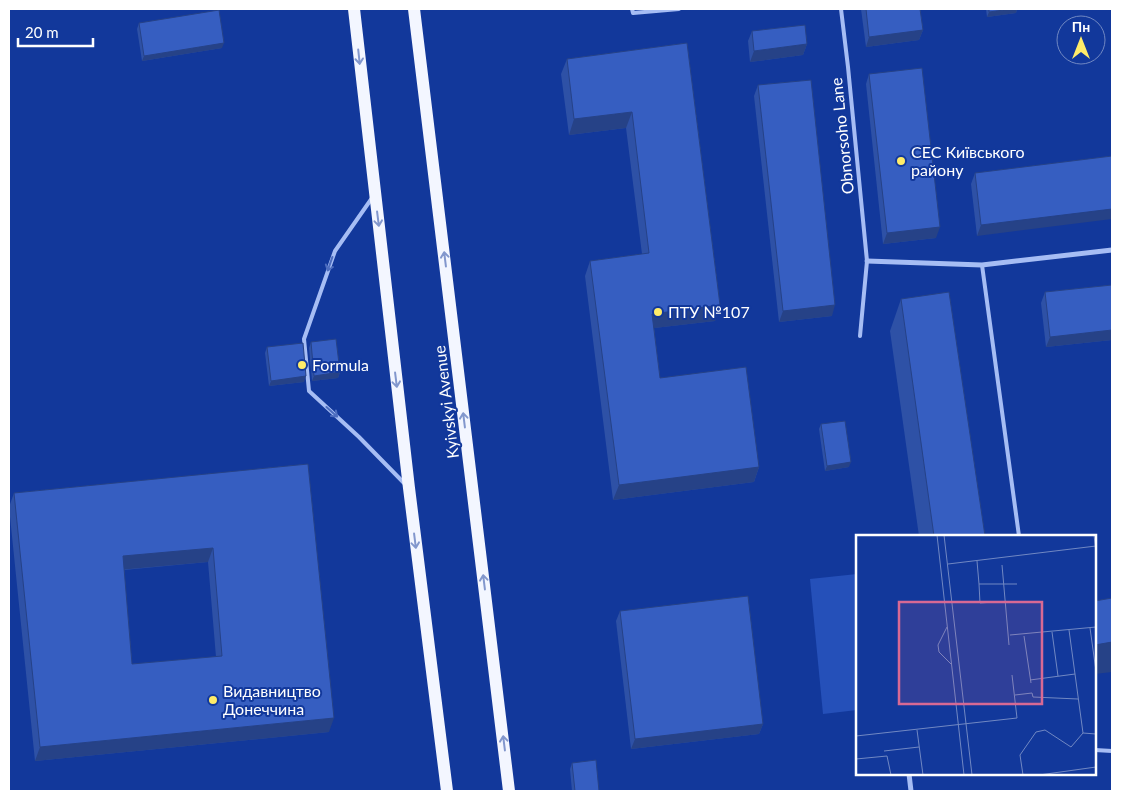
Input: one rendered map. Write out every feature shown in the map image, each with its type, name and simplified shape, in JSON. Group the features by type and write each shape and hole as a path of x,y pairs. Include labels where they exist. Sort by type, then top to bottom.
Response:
{"main road":[{"path":"354,9 408,488 447,791"},
{"name":"Kyivskyi Avenue","path":"414,9 510,791"}],"street":[{"path":"867,261 982,265 1112,250"},
{"path":"909,775 911,791"}],"lane":[{"path":"632,9 633,13 678,9"},
{"name":"Obnorsoho Lane","path":"841,9 867,261 860,336"},
{"path":"375,194 335,251 304,339 309,391 359,437 408,488"},
{"path":"982,265 1019,535"},
{"path":"1096,750 1112,751"}],"shaded area":[{"path":"856,574 856,710 823,714 810,579"}],"building":[{"path":"866,9 920,9 923,30 869,37"},
{"path":"989,9 1011,9 989,12"},
{"path":"219,10 224,43 144,56 139,23"},
{"path":"805,25 807,44 754,51 752,31"},
{"path":"687,43 720,305 652,314 660,378 746,367 759,467 619,485 590,261 649,253 632,112 574,119 567,59"},
{"name":"СЕС Київського району","path":"922,68 940,227 887,233 869,74"},
{"path":"811,80 835,305 783,311 758,85"},
{"path":"1112,156 1112,209 981,225 975,173"},
{"path":"1112,285 1112,330 1050,337 1045,292"},
{"path":"949,292 985,535 934,535 901,299"},
{"path":"336,339 340,372 314,376 311,342"},
{"path":"303,343 306,376 271,381 267,347"},
{"path":"845,421 851,462 827,466 821,424"},
{"path":"308,464 334,718 40,747 14,493","holes":["213,548 222,656 132,664 123,556"]},
{"path":"748,596 763,724 635,739 620,611"},
{"path":"1112,598 1112,642 1096,645 1096,601"},
{"path":"596,760 599,791 575,791 572,763"}],"place":[{"name":"СЕС Київського району","path":"901,161"},
{"name":"ПТУ №107","path":"658,312"},
{"name":"Formula","path":"302,365"},
{"name":"Видавництво Донеччина","path":"213,700"}]}
